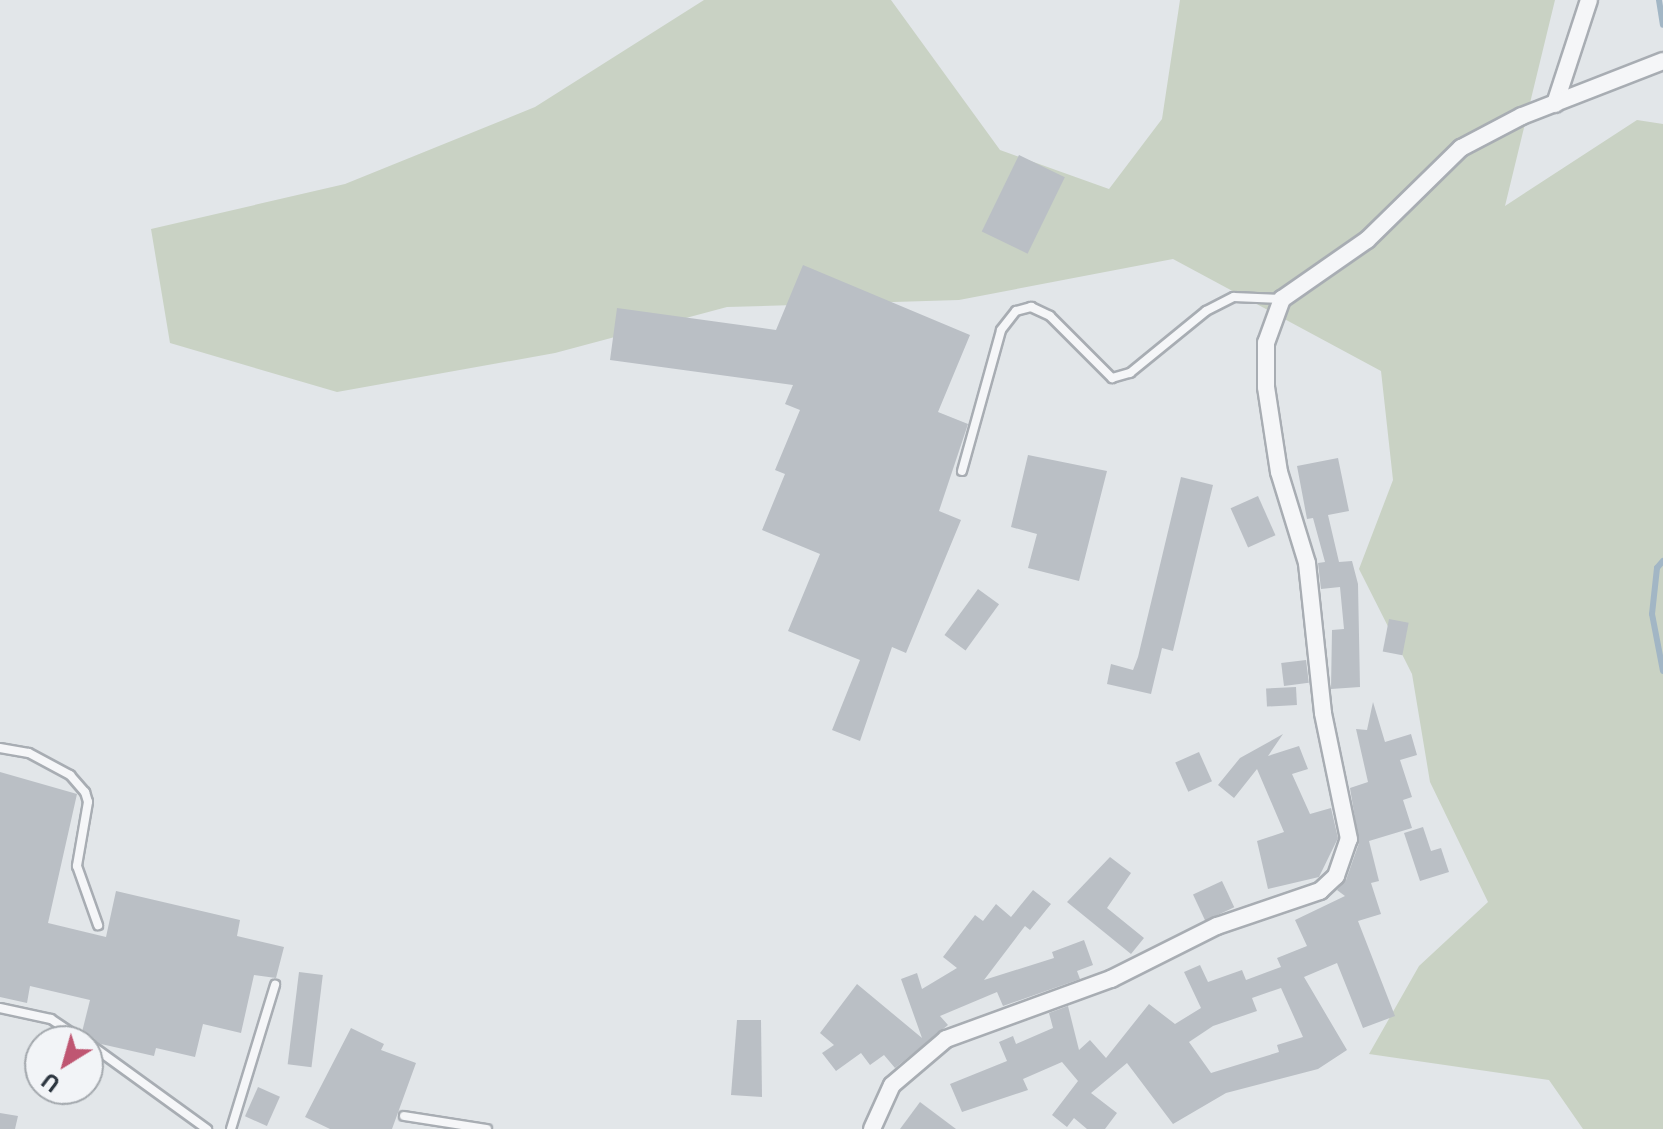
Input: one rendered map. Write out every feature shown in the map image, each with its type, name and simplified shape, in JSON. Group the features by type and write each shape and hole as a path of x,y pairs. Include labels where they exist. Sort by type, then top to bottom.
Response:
{"street":[{"path":"1555,104 1589,0"},
{"path":"872,1129 892,1085 946,1039 1111,979 1217,926 1320,891 1336,876 1349,839 1323,713 1307,563 1279,472 1266,387 1266,343 1282,299 1367,240 1461,148 1555,104 1663,61"}],"lane":[{"path":"962,471 1001,330 1016,311 1031,307 1050,316 1112,378 1130,373 1206,311 1234,297 1282,299"},
{"path":"0,748 29,753 70,775 85,792 77,866 85,902 98,925"},
{"path":"231,1129 275,985"},
{"path":"0,1008 51,1019 60,1025"},
{"path":"104,1055 207,1129"},
{"path":"404,1116 487,1129"}],"green space":[{"path":"704,0 891,0 1000,150 1109,189 1162,119 1180,0 1555,0 1505,206 1637,120 1663,124 1663,1129 1583,1129 1549,1080 1369,1054 1419,966 1488,902 1430,782 1412,674 1359,569 1393,480 1381,371 1173,259 959,300 727,307 555,353 337,392 170,343 151,229 345,184 535,107"}],"building":[{"path":"1019,155 1065,177 1028,254 982,231"},
{"path":"803,265 970,335 938,412 968,424 939,511 961,520 906,653 892,647 860,741 832,730 860,660 788,631 820,554 762,530 785,474 775,470 800,410 785,404 793,385 610,360 617,308 776,330"},
{"path":"1028,455 1107,471 1079,581 1028,568 1037,534 1011,527"},
{"path":"1338,458 1349,511 1328,515 1339,562 1352,561 1358,584 1360,687 1331,689 1332,630 1344,629 1340,587 1321,589 1318,563 1325,562 1313,518 1307,519 1297,466"},
{"path":"1181,477 1213,485 1173,651 1162,648 1151,694 1107,684 1111,664 1133,670 1138,657"},
{"path":"1258,496 1275,535 1248,547 1231,508"},
{"path":"978,589 999,604 966,650 944,635"},
{"path":"1389,619 1409,623 1402,655 1383,651"},
{"path":"1306,660 1309,683 1284,686 1281,663"},
{"path":"1296,687 1297,705 1267,707 1266,689"},
{"path":"1373,702 1385,742 1411,734 1417,755 1400,760 1412,797 1403,800 1412,828 1369,841 1379,881 1371,883 1381,914 1358,921 1395,1016 1363,1028 1337,963 1304,977 1347,1050 1318,1069 1226,1093 1173,1124 1127,1063 1091,1093 1117,1113 1105,1129 1087,1129 1074,1118 1067,1127 1052,1115 1078,1081 1062,1062 1023,1079 1028,1090 962,1112 950,1084 1007,1061 999,1042 1013,1036 1016,1044 1053,1028 1049,1013 1068,1006 1079,1050 1090,1040 1106,1058 1149,1004 1175,1024 1201,1008 1184,972 1200,965 1208,982 1242,970 1246,980 1281,967 1277,958 1307,946 1295,920 1345,896 1337,890 1346,880 1359,843 1350,788 1368,782 1356,729 1367,730","holes":["1281,988 1303,1037 1277,1045 1279,1052 1211,1073 1189,1042 1213,1026 1257,1011 1252,998"]},
{"path":"1283,734 1268,756 1299,746 1308,769 1292,774 1310,814 1331,808 1338,838 1319,877 1268,889 1257,841 1284,832 1257,769 1234,798 1218,785 1240,758"},
{"path":"1199,752 1212,781 1188,792 1175,763"},
{"path":"0,772 77,794 48,923 106,937 116,891 240,920 237,936 284,947 276,978 254,975 241,1033 203,1024 195,1057 156,1048 154,1056 104,1045 104,1025 84,1025 90,1000 30,986 27,1003 0,997"},
{"path":"1423,827 1431,851 1441,848 1449,872 1420,881 1404,833"},
{"path":"1110,857 1131,873 1107,908 1144,938 1131,954 1067,902"},
{"path":"1222,881 1234,907 1205,921 1193,895"},
{"path":"1033,890 1051,904 1030,930 1025,926 984,980 1054,958 1052,952 1084,940 1093,965 1077,971 1080,979 1003,1006 997,992 940,1016 948,1025 895,1068 884,1055 870,1065 861,1053 836,1071 822,1053 834,1045 820,1033 857,984 922,1038 901,979 917,973 922,989 957,968 943,957 975,915 983,921 996,904 1011,917"},
{"path":"299,972 323,975 311,1067 288,1064"},
{"path":"737,1020 761,1020 762,1097 731,1095"},
{"path":"351,1028 384,1044 381,1050 416,1063 392,1129 330,1129 305,1117"},
{"path":"258,1087 280,1097 267,1126 245,1116"},
{"path":"920,1102 956,1129 900,1129"},
{"path":"0,1113 18,1116 15,1129 0,1129"}],"waterway":[{"path":"1659,0 1663,25"},
{"path":"1663,561 1657,568 1652,614 1663,671"}]}
